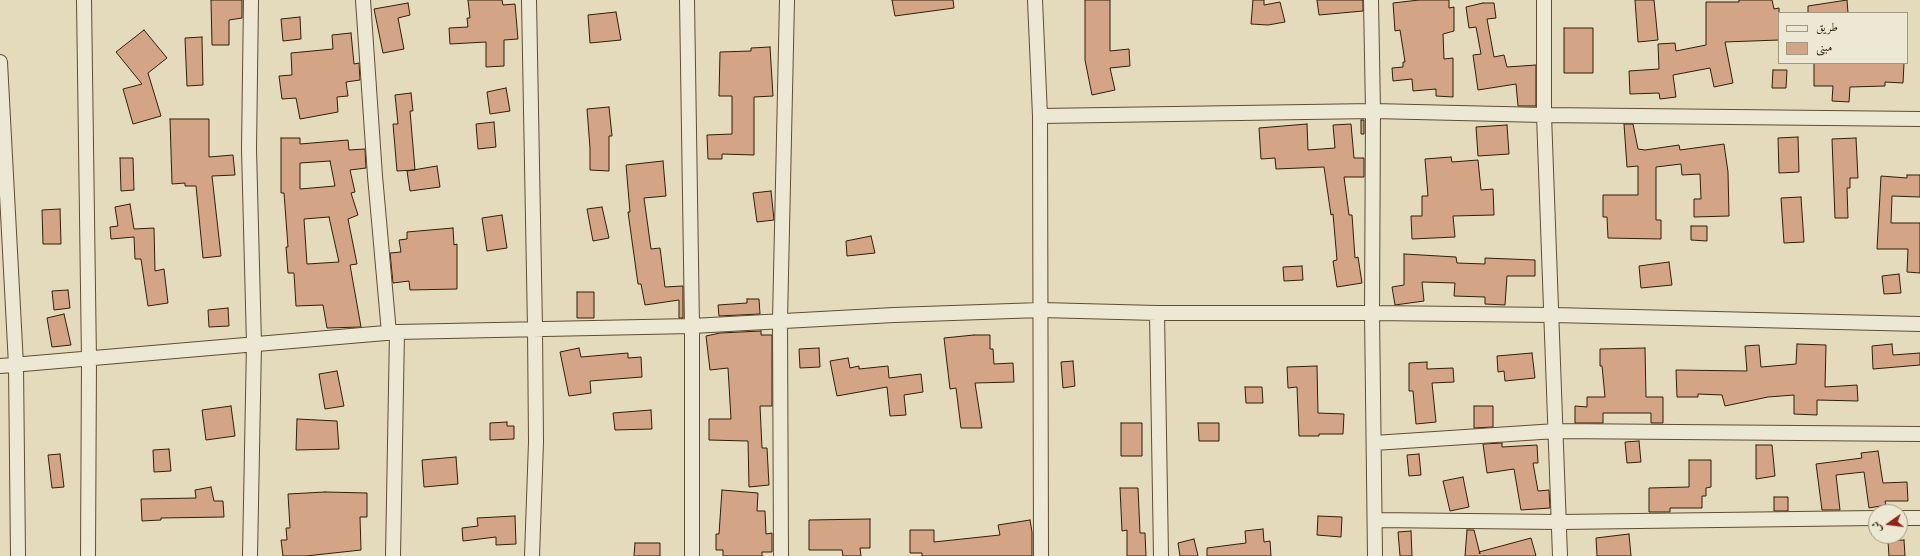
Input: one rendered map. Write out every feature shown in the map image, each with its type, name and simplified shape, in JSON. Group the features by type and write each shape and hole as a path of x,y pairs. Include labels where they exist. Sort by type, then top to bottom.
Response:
{"street":[{"path":"84,0 89,360 88,556"},
{"path":"250,556 254,344 249,149 251,0"},
{"path":"363,0 375,176 393,333 393,556"},
{"path":"529,0 536,442 532,556"},
{"path":"687,0 692,326 692,556"},
{"path":"781,556 780,320 788,0"},
{"path":"1035,0 1040,116 1041,556"},
{"path":"1371,0 1374,111 1372,313 1376,520 1375,556"},
{"path":"1544,0 1544,115 1553,315 1560,556"},
{"path":"0,62 4,197 16,365 18,556"},
{"path":"1040,116 1374,111 1544,115 1920,119"},
{"path":"0,366 89,360 254,344 393,333 535,328 692,326 780,320 1041,310 1157,313 1553,315 1920,324"},
{"path":"1157,313 1161,556"},
{"path":"1374,443 1556,432 1920,434"},
{"path":"1376,520 1559,522 1868,518"},
{"path":"1908,518 1920,518"}],"building":[{"path":"211,0 242,0 242,18 229,20 229,45 212,45"},
{"path":"468,0 502,0 503,5 515,4 518,39 504,40 504,66 486,67 486,42 450,44 449,28 468,27 467,18 470,18"},
{"path":"892,0 953,0 954,8 895,16"},
{"path":"1085,0 1110,0 1110,51 1129,49 1130,66 1110,68 1115,90 1092,95 1085,60"},
{"path":"1253,0 1264,0 1264,5 1280,2 1285,22 1268,25 1251,24"},
{"path":"1317,0 1363,0 1363,11 1319,15"},
{"path":"1419,0 1449,0 1449,8 1454,7 1454,31 1443,34 1444,59 1453,58 1453,97 1436,96 1436,89 1413,91 1412,79 1393,81 1392,68 1403,67 1403,62 1405,62 1400,30 1395,31 1393,3"},
{"path":"1635,0 1654,0 1658,40 1638,42"},
{"path":"1739,0 1772,0 1774,9 1779,8 1778,40 1725,42 1733,83 1714,87 1710,68 1673,75 1676,97 1660,99 1659,93 1630,94 1629,71 1659,69 1658,44 1675,43 1676,51 1706,45 1706,2 1739,2"},
{"path":"1847,0 1848,12 1808,12 1808,6"},
{"path":"408,3 410,15 398,18 404,49 383,53 374,9"},
{"path":"1483,3 1494,3 1496,18 1487,19 1494,57 1504,55 1507,67 1536,65 1536,106 1518,106 1516,84 1478,90 1473,55 1481,54 1476,27 1469,28 1466,7"},
{"path":"616,12 621,40 590,43 588,15"},
{"path":"300,17 301,39 283,41 281,19"},
{"path":"1564,28 1593,28 1593,73 1564,73"},
{"path":"144,30 167,58 148,73 161,116 133,124 123,89 142,84 116,52"},
{"path":"351,33 354,64 359,63 360,80 346,82 348,96 337,97 338,112 300,119 296,98 282,99 279,76 292,75 291,53 333,49 332,35"},
{"path":"202,37 203,85 187,86 185,38"},
{"path":"770,47 773,96 754,97 754,155 722,154 722,159 708,159 707,135 732,134 732,96 719,96 720,52 751,51 751,48"},
{"path":"1814,64 1904,64 1903,83 1885,82 1885,86 1850,87 1849,102 1832,101 1833,86 1814,86"},
{"path":"1773,70 1787,70 1786,88 1772,88"},
{"path":"506,88 510,111 490,114 487,92"},
{"path":"411,93 413,111 410,111 415,170 397,171 393,124 398,124 395,95"},
{"path":"609,107 612,136 609,136 609,171 590,170 587,109"},
{"path":"170,119 209,119 209,157 233,155 235,175 212,176 221,256 203,258 196,186 185,186 185,183 172,184"},
{"path":"1361,120 1364,120 1364,134 1361,134"},
{"path":"494,122 496,147 478,149 476,124"},
{"path":"1307,124 1308,150 1335,148 1333,125 1351,124 1354,158 1364,158 1364,177 1344,177 1349,215 1352,215 1355,258 1358,257 1362,283 1337,287 1333,261 1337,260 1333,214 1331,215 1324,167 1276,169 1275,158 1261,159 1259,128"},
{"path":"1624,124 1633,124 1638,149 1645,150 1679,145 1680,150 1724,144 1728,172 1729,216 1694,217 1694,199 1701,199 1700,174 1682,175 1681,164 1656,167 1656,220 1661,220 1661,239 1608,238 1607,217 1603,217 1603,195 1638,195 1638,166 1627,167"},
{"path":"1507,125 1509,154 1478,156 1476,127"},
{"path":"1798,137 1799,172 1779,173 1778,138"},
{"path":"281,138 300,138 300,144 348,140 349,150 365,149 366,168 350,170 355,192 351,193 358,215 348,219 357,264 350,265 361,327 327,328 323,305 296,306 294,273 288,273 286,247 288,247 284,193 281,193","holes":["330,161 335,186 300,189 300,163","329,217 339,262 307,264 304,219"]},
{"path":"1856,138 1858,178 1850,178 1850,188 1847,188 1848,218 1835,218 1832,139"},
{"path":"1451,157 1452,162 1478,160 1481,190 1493,189 1494,215 1453,216 1455,237 1412,239 1411,216 1422,216 1422,196 1428,196 1425,159"},
{"path":"120,158 133,158 134,190 121,191"},
{"path":"663,161 666,196 644,198 651,249 660,248 665,287 683,286 683,318 679,318 679,300 645,305 641,284 638,284 628,212 630,212 626,165"},
{"path":"437,166 440,187 410,191 407,171"},
{"path":"1907,175 1920,175 1920,197 1892,196 1891,223 1920,223 1920,273 1907,272 1908,249 1877,249 1881,176 1907,178"},
{"path":"771,191 774,220 757,222 753,193"},
{"path":"1801,197 1804,242 1784,243 1781,198"},
{"path":"130,204 134,229 154,228 155,271 164,269 168,303 148,306 141,259 135,259 134,237 111,239 110,227 118,226 115,207"},
{"path":"602,207 609,238 593,241 587,209"},
{"path":"60,209 61,244 43,244 42,210"},
{"path":"502,215 507,248 487,251 482,218"},
{"path":"1691,226 1707,226 1707,241 1691,240"},
{"path":"453,228 454,245 457,244 457,289 410,290 409,281 393,283 390,253 401,252 399,240 407,239 407,232"},
{"path":"871,236 875,253 847,256 846,241"},
{"path":"1404,254 1456,257 1457,263 1485,264 1485,258 1535,260 1535,276 1507,276 1505,305 1485,304 1485,297 1454,296 1455,283 1422,282 1424,301 1395,305 1392,287 1404,285"},
{"path":"1669,262 1672,285 1641,288 1639,266"},
{"path":"1302,266 1303,280 1284,281 1283,267"},
{"path":"1899,274 1901,293 1884,294 1882,276"},
{"path":"68,290 70,308 54,310 52,291"},
{"path":"577,292 594,292 594,318 577,318"},
{"path":"747,299 759,299 760,314 719,316 718,305 747,303"},
{"path":"228,308 229,326 209,327 208,310"},
{"path":"64,314 71,345 52,347 47,318"},
{"path":"761,331 761,335 772,335 772,406 760,406 762,448 767,448 769,485 749,487 748,441 709,440 709,419 731,419 728,368 710,370 706,336 720,333"},
{"path":"990,335 990,349 993,349 994,364 1013,363 1014,382 975,383 982,428 961,428 956,388 950,389 944,338"},
{"path":"1797,344 1826,345 1825,387 1857,385 1858,401 1817,400 1817,415 1794,414 1794,395 1768,397 1725,406 1722,395 1698,394 1698,397 1677,397 1676,370 1747,371 1745,346 1759,345 1761,367 1796,364"},
{"path":"1892,344 1893,355 1920,353 1920,365 1873,369 1872,346"},
{"path":"579,348 581,357 628,353 628,358 641,357 642,377 590,381 591,393 569,396 560,352"},
{"path":"819,348 820,367 800,368 799,349"},
{"path":"1645,348 1646,397 1663,397 1663,423 1651,423 1651,413 1603,413 1603,423 1575,423 1575,406 1587,407 1587,397 1605,397 1602,366 1600,366 1600,349"},
{"path":"1532,353 1535,378 1505,381 1504,371 1498,372 1497,356"},
{"path":"848,358 850,368 859,366 859,369 888,366 889,378 921,374 923,392 904,395 906,415 890,416 887,387 837,396 830,361"},
{"path":"1073,361 1075,386 1063,388 1061,362"},
{"path":"1427,362 1427,369 1453,368 1454,382 1432,383 1436,422 1416,424 1413,391 1409,391 1409,363"},
{"path":"1317,366 1318,413 1344,414 1343,434 1299,436 1297,387 1288,388 1287,367"},
{"path":"337,371 344,406 325,409 319,374"},
{"path":"1245,387 1262,387 1263,403 1246,403"},
{"path":"231,406 235,436 206,440 202,410"},
{"path":"1474,406 1493,406 1493,427 1474,428"},
{"path":"651,410 652,429 615,430 613,413"},
{"path":"297,419 337,421 339,449 296,450"},
{"path":"507,422 507,426 514,426 514,439 490,440 490,423"},
{"path":"1121,423 1142,423 1142,456 1121,456"},
{"path":"1198,423 1219,423 1219,441 1199,441"},
{"path":"1639,441 1641,462 1627,463 1625,442"},
{"path":"1502,443 1502,447 1537,445 1538,463 1533,463 1538,491 1549,490 1550,508 1521,510 1514,469 1487,473 1483,444"},
{"path":"1756,445 1772,445 1775,476 1756,479"},
{"path":"169,449 171,471 154,472 153,450"},
{"path":"1878,451 1883,483 1907,482 1908,501 1885,501 1886,504 1868,504 1864,472 1836,475 1840,510 1822,510 1816,464 1862,458 1861,453"},
{"path":"60,454 64,487 52,488 48,455"},
{"path":"1419,454 1421,475 1409,476 1407,455"},
{"path":"456,457 458,484 424,487 422,460"},
{"path":"1689,460 1711,460 1711,487 1706,488 1706,496 1702,496 1702,508 1670,508 1670,512 1649,512 1649,488 1689,487"},
{"path":"1463,477 1469,507 1450,511 1443,481"},
{"path":"211,487 214,501 223,501 224,517 161,518 161,520 142,521 141,499 196,498 195,490"},
{"path":"1120,488 1138,488 1140,533 1145,533 1146,556 1127,556 1127,530 1122,531"},
{"path":"722,490 758,493 757,511 765,511 766,534 772,533 772,552 762,552 762,556 723,556 723,550 716,550 716,534 719,534"},
{"path":"325,492 367,493 367,517 360,517 361,550 306,556 283,556 281,540 287,540 286,528 290,528 288,494"},
{"path":"1774,497 1788,497 1788,511 1774,511"},
{"path":"515,516 516,544 496,545 496,537 463,541 462,528 478,526 477,518"},
{"path":"1318,516 1342,517 1341,537 1317,535"},
{"path":"870,519 870,548 860,548 861,556 843,556 842,550 809,550 809,520"},
{"path":"1030,520 1032,532 1032,556 922,556 922,553 910,553 910,530 934,530 934,542 1000,535 998,525"},
{"path":"1263,529 1264,542 1270,541 1271,556 1207,556 1207,548 1246,543 1245,531"},
{"path":"1467,530 1474,530 1479,552 1531,538 1536,556 1465,556"},
{"path":"1411,531 1412,556 1400,556 1398,532"},
{"path":"1629,534 1631,556 1597,556 1596,538"},
{"path":"1194,539 1198,556 1180,556 1178,543"},
{"path":"635,543 660,543 660,556 634,556"},
{"path":"1888,544 1904,544 1905,556 1889,556"}]}
